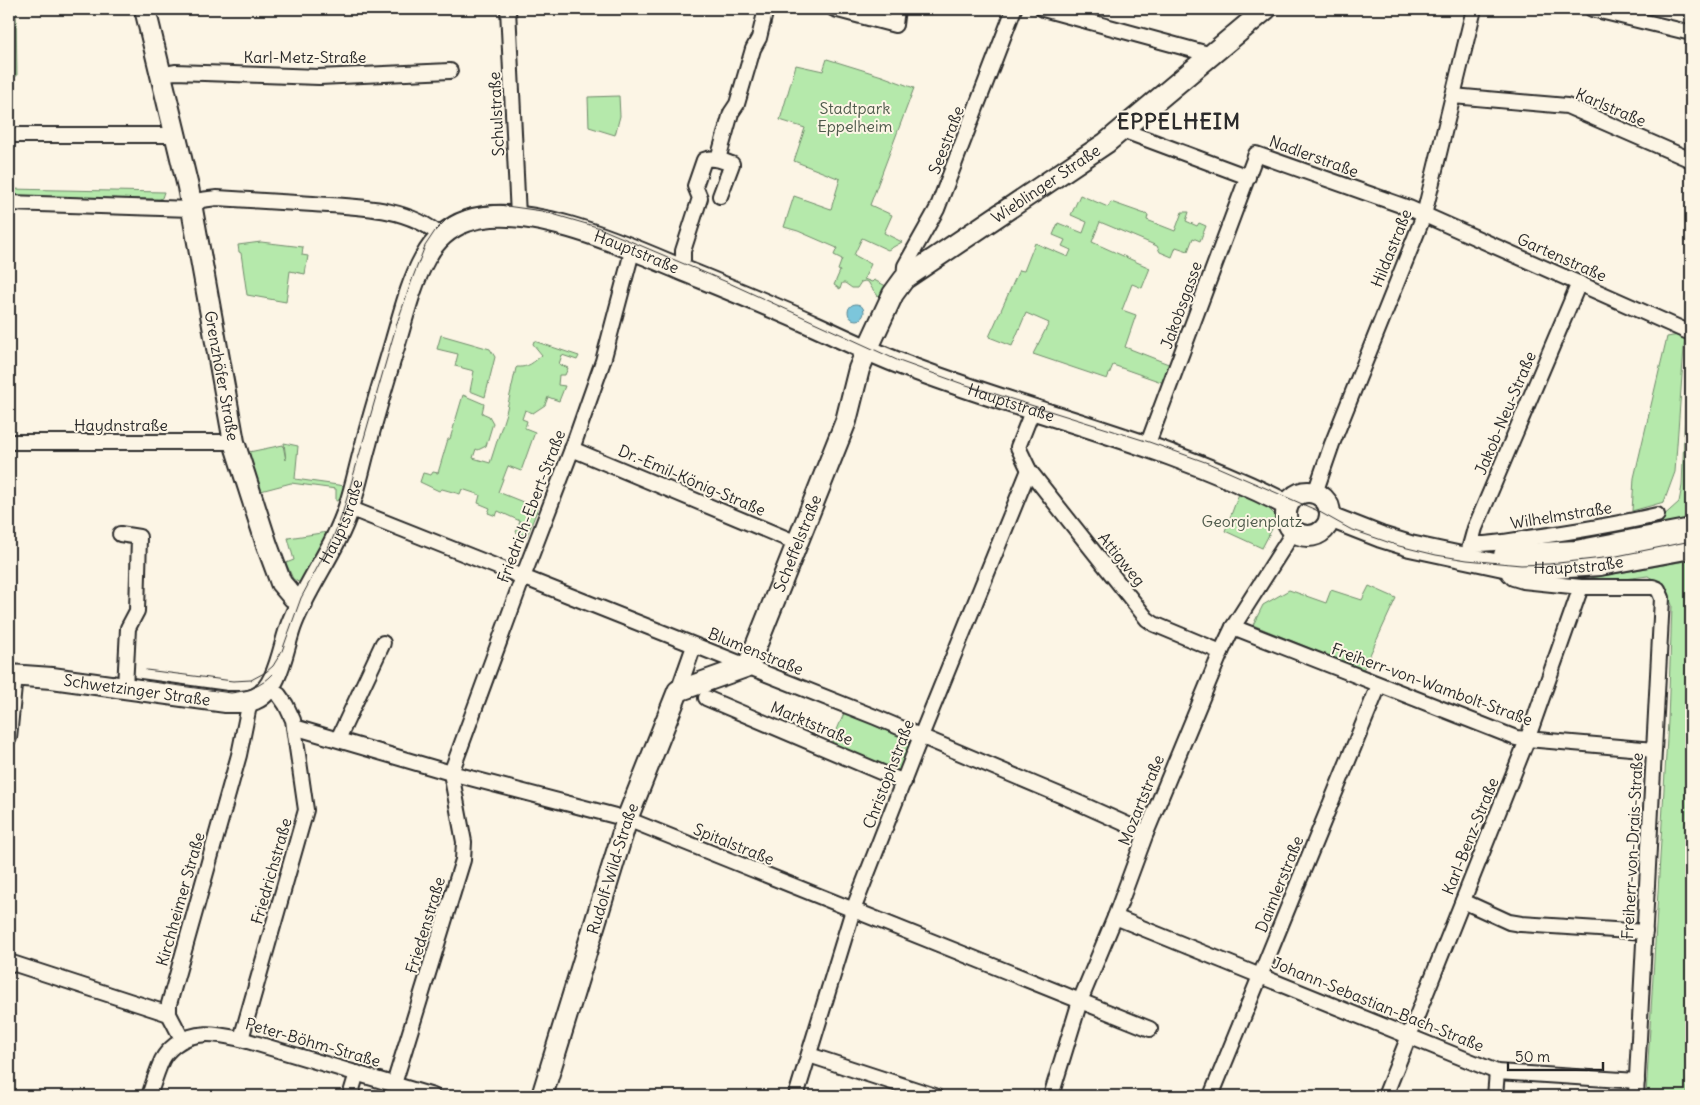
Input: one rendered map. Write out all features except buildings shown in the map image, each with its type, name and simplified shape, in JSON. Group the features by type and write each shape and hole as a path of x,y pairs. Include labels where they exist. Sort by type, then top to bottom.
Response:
{"street":[{"name":"Grenzhöfer Straße","path":"145,9 192,209 234,442 266,546 281,582 293,597 302,603"},
{"name":"Schulstraße","path":"508,9 518,216"},
{"path":"718,159 731,113 737,104 753,49 760,38 766,9"},
{"path":"834,9 895,25 898,9"},
{"name":"Seestraße","path":"904,279 905,266 937,209 1014,9"},
{"path":"1044,9 1212,55"},
{"name":"Wieblinger Straße","path":"867,350 893,294 904,279 1122,130 1266,9"},
{"name":"Hildastraße","path":"1315,493 1332,444 1424,215 1474,9"},
{"path":"1592,9 1691,33"},
{"name":"Karl-Metz-Straße","path":"160,75 175,72 319,77 450,71"},
{"name":"Karlstraße","path":"1453,96 1567,106 1691,160"},
{"path":"1122,130 1248,176"},
{"path":"9,135 175,135"},
{"name":"Nadlerstraße","path":"1248,176 1256,154 1424,215"},
{"path":"683,260 683,250 700,198 695,186 704,160 708,158 732,164 720,196"},
{"name":"Jakobsgasse","path":"1147,446 1248,176"},
{"path":"9,203 192,209 202,200 217,198 362,207 410,217 442,236"},
{"name":"Gartenstraße","path":"1424,215 1686,331"},
{"name":"Hauptstraße","path":"260,694 278,666 292,622 339,533 349,508 377,403 406,307 423,261 442,236 468,220 490,216 518,216 575,229 633,248 867,350 934,377 1147,446 1226,475 1287,505"},
{"name":"Friedrich-Ebert-Straße","path":"451,773 603,361 633,248"},
{"name":"Jakob-Neu-Straße","path":"1469,551 1475,528 1579,283"},
{"name":"Scheffelstraße","path":"748,666 846,421 859,369 867,350"},
{"name":"Attigweg","path":"1033,409 1018,448 1029,470 1147,619 1154,624 1221,652"},
{"name":"Haydnstraße","path":"9,442 234,442"},
{"name":"Dr.-Emil-König-Straße","path":"572,448 798,543"},
{"name":"Christophstraße","path":"796,1096 853,910 1029,470"},
{"path":"1315,493 1323,498 1328,506 1330,517 1325,528 1316,534 1304,536 1294,531 1286,519 1287,505 1299,494 1315,493"},
{"name":"Blumenstraße","path":"349,508 921,736 1146,833"},
{"name":"Wilhelmstraße","path":"1469,551 1483,545 1603,527 1656,515"},
{"name":"Hauptstraße","path":"1330,517 1374,535 1410,546 1469,551 1576,551 1691,530"},
{"name":"Mozartstraße","path":"1051,1096 1080,1001 1115,917 1146,833 1221,652 1233,627 1294,531"},
{"path":"120,534 138,537 137,611 128,628 125,688"},
{"name":"Hauptstraße","path":"1469,551 1508,567 1553,568 1600,565 1691,548"},
{"path":"1508,567 1509,574 1518,579 1581,587"},
{"name":"Freiherr-von-Drais-Straße","path":"1581,587 1653,587 1658,589 1662,598 1636,1096"},
{"name":"Karl-Benz-Straße","path":"1385,1096 1527,740 1581,587"},
{"name":"Freiherr-von-Wambolt-Straße","path":"1233,627 1516,738 1654,750"},
{"path":"338,739 384,643"},
{"name":"Rudolf-Wild-Straße","path":"542,1096 626,819 678,692 694,646"},
{"path":"678,692 748,666"},
{"path":"9,738 12,675"},
{"name":"Schwetzinger Straße","path":"12,675 52,678 226,702 260,694"},
{"name":"Daimlerstraße","path":"1211,1096 1379,685"},
{"name":"Friedrichstraße","path":"240,1039 306,810 294,727 286,705 279,695 260,694"},
{"name":"Kirchheimer Straße","path":"169,1014 169,1004 239,754 260,694"},
{"name":"Marktstraße","path":"706,698 904,782"},
{"name":"Spitalstraße","path":"294,727 451,773 626,819 1150,1029"},
{"name":"Friedenstraße","path":"394,1084 463,860 464,842 451,773"},
{"path":"1463,901 1509,922 1645,932"},
{"name":"Johann-Sebastian-Bach-Straße","path":"1115,917 1497,1072 1637,1082"},
{"path":"9,962 169,1014 182,1039 163,1058 149,1096"},
{"name":"Peter-Böhm-Straße","path":"182,1039 197,1034 209,1033 240,1039 433,1096"},
{"path":"809,1055 934,1096"},
{"path":"1495,1096 1497,1072"},
{"path":"350,1096 357,1073"}],"green space":[{"path":"845,9 890,9 889,15 886,18"},
{"path":"9,13 16,13 17,76 9,76"},
{"name":"Stadtpark Eppelheim","path":"827,59 914,88 870,205 892,215 884,233 902,242 888,250 862,238 854,255 871,264 864,279 872,282 874,280 886,286 881,295 878,296 869,283 865,281 861,282 857,288 852,288 845,283 842,283 840,289 834,285 840,271 838,270 842,259 834,255 837,248 784,227 794,196 831,209 840,179 794,161 805,128 780,120 796,65 823,71"},
{"path":"619,96 620,116 615,135 589,127 588,97"},
{"path":"9,189 164,192 162,198 159,199 9,198"},
{"path":"1080,195 1108,207 1111,202 1148,215 1147,220 1175,231 1182,212 1189,212 1186,221 1197,226 1199,223 1206,226 1200,241 1193,238 1188,251 1176,247 1172,257 1160,252 1157,246 1100,222 1092,242 1150,268 1142,288 1132,284 1122,310 1136,315 1125,347 1171,365 1164,383 1113,365 1107,379 1033,354 1049,323 1026,313 1012,346 989,337 1019,270 1024,271 1035,243 1068,257 1071,250 1062,246 1065,240 1053,235 1058,223 1083,233 1087,222 1071,215"},
{"path":"261,242 303,247 302,255 308,256 305,274 290,271 286,302 247,295 241,253 239,252 238,245"},
{"path":"1685,334 1675,472 1664,502 1632,511 1634,478 1667,337"},
{"path":"1688,334 1691,334 1691,519 1661,524 1661,518 1679,502 1682,486"},
{"path":"441,335 490,349 495,357 485,397 470,391 474,371 455,366 458,354 437,349"},
{"path":"534,341 579,356 577,360 562,355 559,364 568,368 565,375 559,375 558,385 565,386 559,401 548,397 545,405 533,413 525,410 522,419 527,421 525,428 535,432 521,471 508,466 498,492 538,508 527,536 516,532 520,521 498,511 496,516 488,513 490,508 478,503 480,495 462,489 460,494 442,489 439,491 420,482 423,473 431,475 433,472 438,473 463,395 484,404 482,413 489,416 493,423 486,446 478,450 476,449 473,458 490,463 506,413 516,368 531,364 542,355 533,344"},
{"path":"284,443 298,446 295,479 345,486 341,500 336,501 336,489 291,483 257,492 249,452 283,445 286,460"},
{"name":"Georgienplatz","path":"1240,491 1267,507 1275,515 1274,525 1262,548 1225,531"},
{"path":"328,532 302,584 293,579 286,563 294,560 288,538"},
{"path":"1691,560 1691,1021 1687,1096 1646,1096 1668,721 1672,605 1664,586 1648,576 1591,583 1591,578"},
{"path":"1369,586 1396,598 1363,670 1253,625 1263,605 1289,590 1326,603 1331,590 1362,600"},
{"path":"845,711 913,739 900,771 831,744"}],"water":[{"path":"856,304 862,306 864,312 862,318 856,320 850,318 848,312 850,306"}],"tram line":[{"path":"146,670 233,681 251,680 273,666 282,651 301,598 332,540 342,515 397,323 425,246 435,231 455,214 470,208 499,205 542,211 597,227 729,283 899,361 960,383 1149,442 1208,463 1316,510 1350,529 1399,546 1467,560 1521,565 1612,557 1691,541"},
{"path":"145,681 231,693 254,687 264,682 273,674"}],"district":[{"name":"EPPELHEIM","path":"1179,122"}]}
